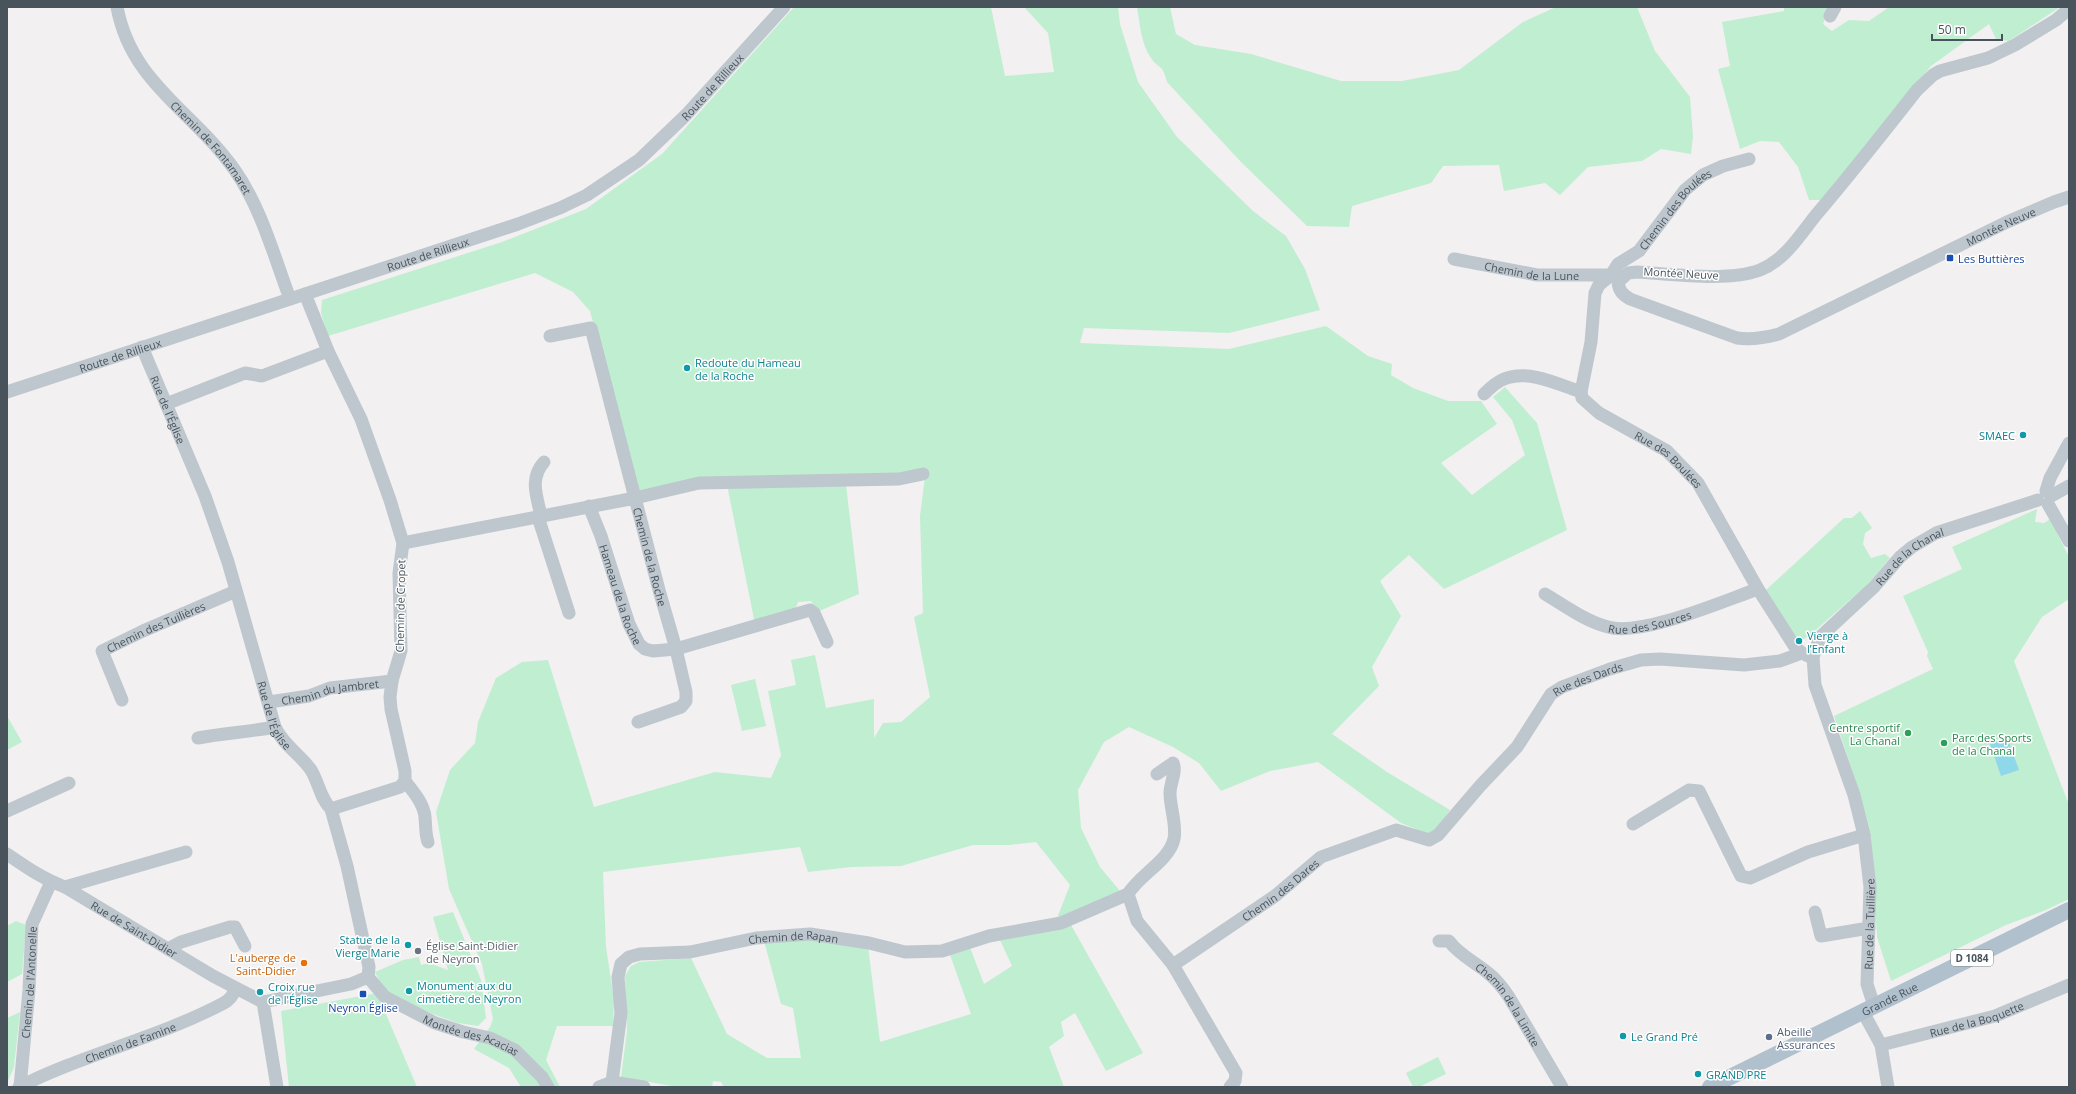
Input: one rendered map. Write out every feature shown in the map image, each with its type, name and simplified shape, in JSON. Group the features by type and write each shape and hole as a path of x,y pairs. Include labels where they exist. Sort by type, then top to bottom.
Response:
{"main road":[{"name":"Grande Rue","path":"1710,1087 2069,910"}],"street":[{"name":"Chemin de Fontamaret","path":"116,7 125,36 144,72 162,93 217,149 233,167 244,184 255,206 290,299"},
{"name":"Route de Rillieux","path":"7,392 518,224 560,208 587,195 639,160 668,133 784,7"},
{"name":"Montée Neuve","path":"2069,9 2049,24 1988,58 1933,75 1917,90 1824,207 1782,256 1773,263 1747,274 1729,276 1637,272 1616,276 1619,289 1622,294 1630,299 1737,338 1751,340 1765,338 1779,334 2007,222 2069,197"},
{"name":"Chemin des Boulées","path":"1616,276 1618,264 1639,251 1685,190 1703,175 1723,166 1749,159"},
{"name":"Chemin de la Lune","path":"1454,258 1536,275 1616,276"},
{"path":"1484,394 1504,379 1526,376 1539,378 1581,392 1591,342 1595,293 1599,285 1616,276"},
{"name":"Chemin de Cropet","path":"305,294 328,351 361,419 390,500 403,543 399,573 401,651 392,681 391,709 406,781"},
{"path":"550,336 591,328 635,498 699,483 899,479 923,474"},
{"name":"Rue de l'Église","path":"142,347 205,496 228,562 275,727 280,739 311,770 330,810 347,866 369,963 368,977"},
{"path":"166,404 245,373 262,376 328,351"},
{"name":"Rue des Boulées","path":"1581,392 1582,398 1599,413 1667,451 1698,482 1758,589 1807,655"},
{"path":"2069,443 2050,478 2046,498 2069,541"},
{"path":"544,462 538,468 534,484 540,516 569,613"},
{"name":"Rue de la Chanal","path":"1807,655 1820,637 1874,587 1900,557 1912,547 1936,533 2046,498 2069,486"},
{"name":"Chemin de la Roche","path":"403,543 635,498 676,649 686,692 686,701 681,707 638,722"},
{"name":"Hameau de la Roche","path":"589,506 601,536 629,624 639,644 645,649 653,651 676,649 810,610 814,613 828,642"},
{"name":"Rue des Sources","path":"1546,594 1592,622 1609,628 1623,629 1649,626 1758,589"},
{"name":"Chemin des Tuilières","path":"122,700 102,652 143,631 236,592"},
{"name":"Rue des Dards","path":"1396,830 1429,840 1438,835 1480,786 1517,747 1551,694 1562,687 1610,668 1641,660 1660,659 1744,665 1780,661 1807,655"},
{"name":"Rue de la Tuillière","path":"1807,655 1815,685 1854,795 1864,835 1870,887 1870,928 1866,969 1868,1009 1881,1045 1888,1087"},
{"name":"Chemin du Jambret","path":"268,702 309,696 330,688 392,681"},
{"path":"198,738 227,732 242,733 275,727"},
{"path":"1157,774 1174,763 1175,768 1170,791 1174,840 1166,853 1133,886 1128,894 1137,921 1173,965 1236,1073 1235,1082 1230,1087"},
{"path":"330,810 400,788 406,781 420,803 425,816 425,832 428,842"},
{"path":"7,811 69,783"},
{"path":"1633,824 1689,790 1698,791 1741,876 1750,878 1808,852 1864,835"},
{"name":"Chemin des Dares","path":"1173,965 1208,939 1275,896 1322,857 1396,830"},
{"path":"65,887 186,852"},
{"name":"Rue de Saint-Didier","path":"7,854 51,882 65,887 236,989 263,1002"},
{"name":"Chemin de l'Antonelle","path":"20,1087 32,924 51,882"},
{"name":"Chemin de Rapan","path":"612,1082 620,1013 618,977 620,964 629,957 640,954 690,952 756,938 810,934 869,943 905,952 935,952 989,936 1061,923 1128,894"},
{"path":"1815,912 1821,936 1870,928"},
{"path":"168,949 181,942 230,927 235,927 245,946"},
{"name":"Chemin de la Limite","path":"1439,941 1449,941 1455,949 1489,974 1510,997 1562,1087"},
{"path":"277,1087 263,1002 352,984 368,977"},
{"name":"Montée des Acacias","path":"368,977 385,997 435,1022 463,1032 490,1038 515,1050 542,1077 548,1087"},
{"name":"Rue de la Boquette","path":"1881,1045 1995,1016 2069,985"},
{"name":"Chemin de Famine","path":"20,1087 53,1071 174,1025 223,1004 231,998 236,989"},
{"path":"599,1087 612,1082 644,1087"}],"green space":[{"path":"794,7 991,7 1005,76 1054,72 1048,33 1024,7 1118,7 1120,24 1138,82 1177,137 1253,211 1286,236 1305,269 1320,310 1229,333 1084,328 1080,343 1229,349 1326,326 1368,356 1392,364 1391,375 1413,388 1448,401 1481,401 1497,424 1441,463 1472,495 1525,455 1512,420 1493,397 1505,387 1537,423 1567,530 1444,589 1409,555 1380,581 1401,616 1372,667 1379,686 1332,734 1387,772 1450,810 1432,836 1401,823 1318,762 1270,771 1221,791 1199,763 1173,747 1129,727 1104,742 1078,790 1081,828 1100,867 1120,891 1057,918 1070,885 1036,842 1009,845 973,845 901,866 851,867 808,872 800,847 603,872 606,947 614,1000 613,1026 557,1026 546,1060 560,1087 521,1087 509,1068 474,1049 490,1027 493,1019 482,964 449,889 436,812 450,770 475,743 478,722 496,678 522,662 548,660 594,807 715,772 771,778 781,755 768,691 796,685 791,660 815,655 826,708 874,699 874,738 883,723 901,722 930,697 914,617 923,613 920,516 925,477 916,473 638,494 590,311 573,292 535,273 328,336 321,313 322,300 502,242 586,209 662,154"},
{"path":"1137,7 1170,7 1176,34 1195,45 1251,54 1341,81 1402,81 1459,70 1523,22 1556,7 1637,7 1655,51 1690,97 1693,136 1691,154 1661,149 1642,161 1588,167 1560,195 1545,183 1504,191 1499,165 1443,166 1431,183 1352,206 1349,227 1307,226 1241,162 1167,82 1164,72 1154,62 1145,47 1141,34"},
{"path":"1784,7 1829,7 1823,24 1832,31 1849,20 1869,21 1889,7 2060,7 2009,41 1996,39 1989,24 1931,66 1822,200 1809,200 1798,167 1779,142 1760,141 1740,149 1718,69 1730,66 1722,22 1784,11"},
{"path":"727,485 846,485 859,594 817,612 811,601 798,602 794,613 755,624"},
{"name":"Parc des Sports de la Chanal","path":"2037,509 2035,522 2044,523 2050,519 2069,557 2069,599 2042,617 2014,661 2069,805 2069,899 2046,910 2006,925 1891,981 1877,937 1875,903 1861,797 1834,716 1933,669 1927,656 1928,652 1903,596 1962,569 1952,547"},
{"path":"1860,511 1872,528 1865,533 1863,544 1871,558 1885,554 1890,558 1867,585 1810,635 1801,641 1797,641 1766,590 1844,518 1852,518"},
{"path":"755,679 766,726 742,731 731,685"},
{"path":"7,716 22,742 7,750"},
{"path":"453,912 481,980 486,1018 478,1026 458,1023 413,1007 384,990 375,972 403,960 419,957 421,965 429,963 448,970 433,917"},
{"path":"16,921 26,925 22,974 7,982 7,926"},
{"path":"1071,925 1143,1053 1106,1071 1075,1013 1061,1022 1064,1036 1049,1047 1064,1087 724,1087 721,1082 713,1081 712,1087 678,1087 621,1077 627,1031 625,976 631,966 639,962 691,958 727,1034 767,1058 801,1058 793,1008 781,1004 764,941 812,938 868,946 880,1042 971,1014 949,952 969,945 984,984 1012,966 1000,940 1054,931"},
{"path":"377,993 417,1087 289,1087 281,1011"},
{"path":"20,1012 14,1067 7,1083 7,1018"},
{"path":"1438,1057 1446,1074 1419,1087 1413,1087 1406,1073"}],"water":[{"path":"2007,737 2019,770 2001,776 1990,744"}],"place":[{"name":"Les Buttières","path":"1950,258"},
{"name":"Redoute du Hameau de la Roche","path":"687,368"},
{"name":"SMAEC","path":"2023,435"},
{"name":"Vierge à l’Enfant","path":"1799,641"},
{"name":"Centre sportif La Chanal","path":"1908,733"},
{"name":"Parc des Sports de la Chanal","path":"1944,743"},
{"name":"Statue de la Vierge Marie","path":"408,945"},
{"name":"Église Saint-Didier de Neyron","path":"418,951"},
{"name":"L'auberge de Saint-Didier","path":"304,963"},
{"name":"Monument aux du cimetière de Neyron","path":"409,991"},
{"name":"Croix rue de l'Église","path":"260,992"},
{"name":"Neyron Église","path":"363,994"},
{"name":"Le Grand Pré","path":"1623,1036"},
{"name":"Abeille Assurances","path":"1769,1037"},
{"name":"GRAND PRE","path":"1698,1074"}]}
